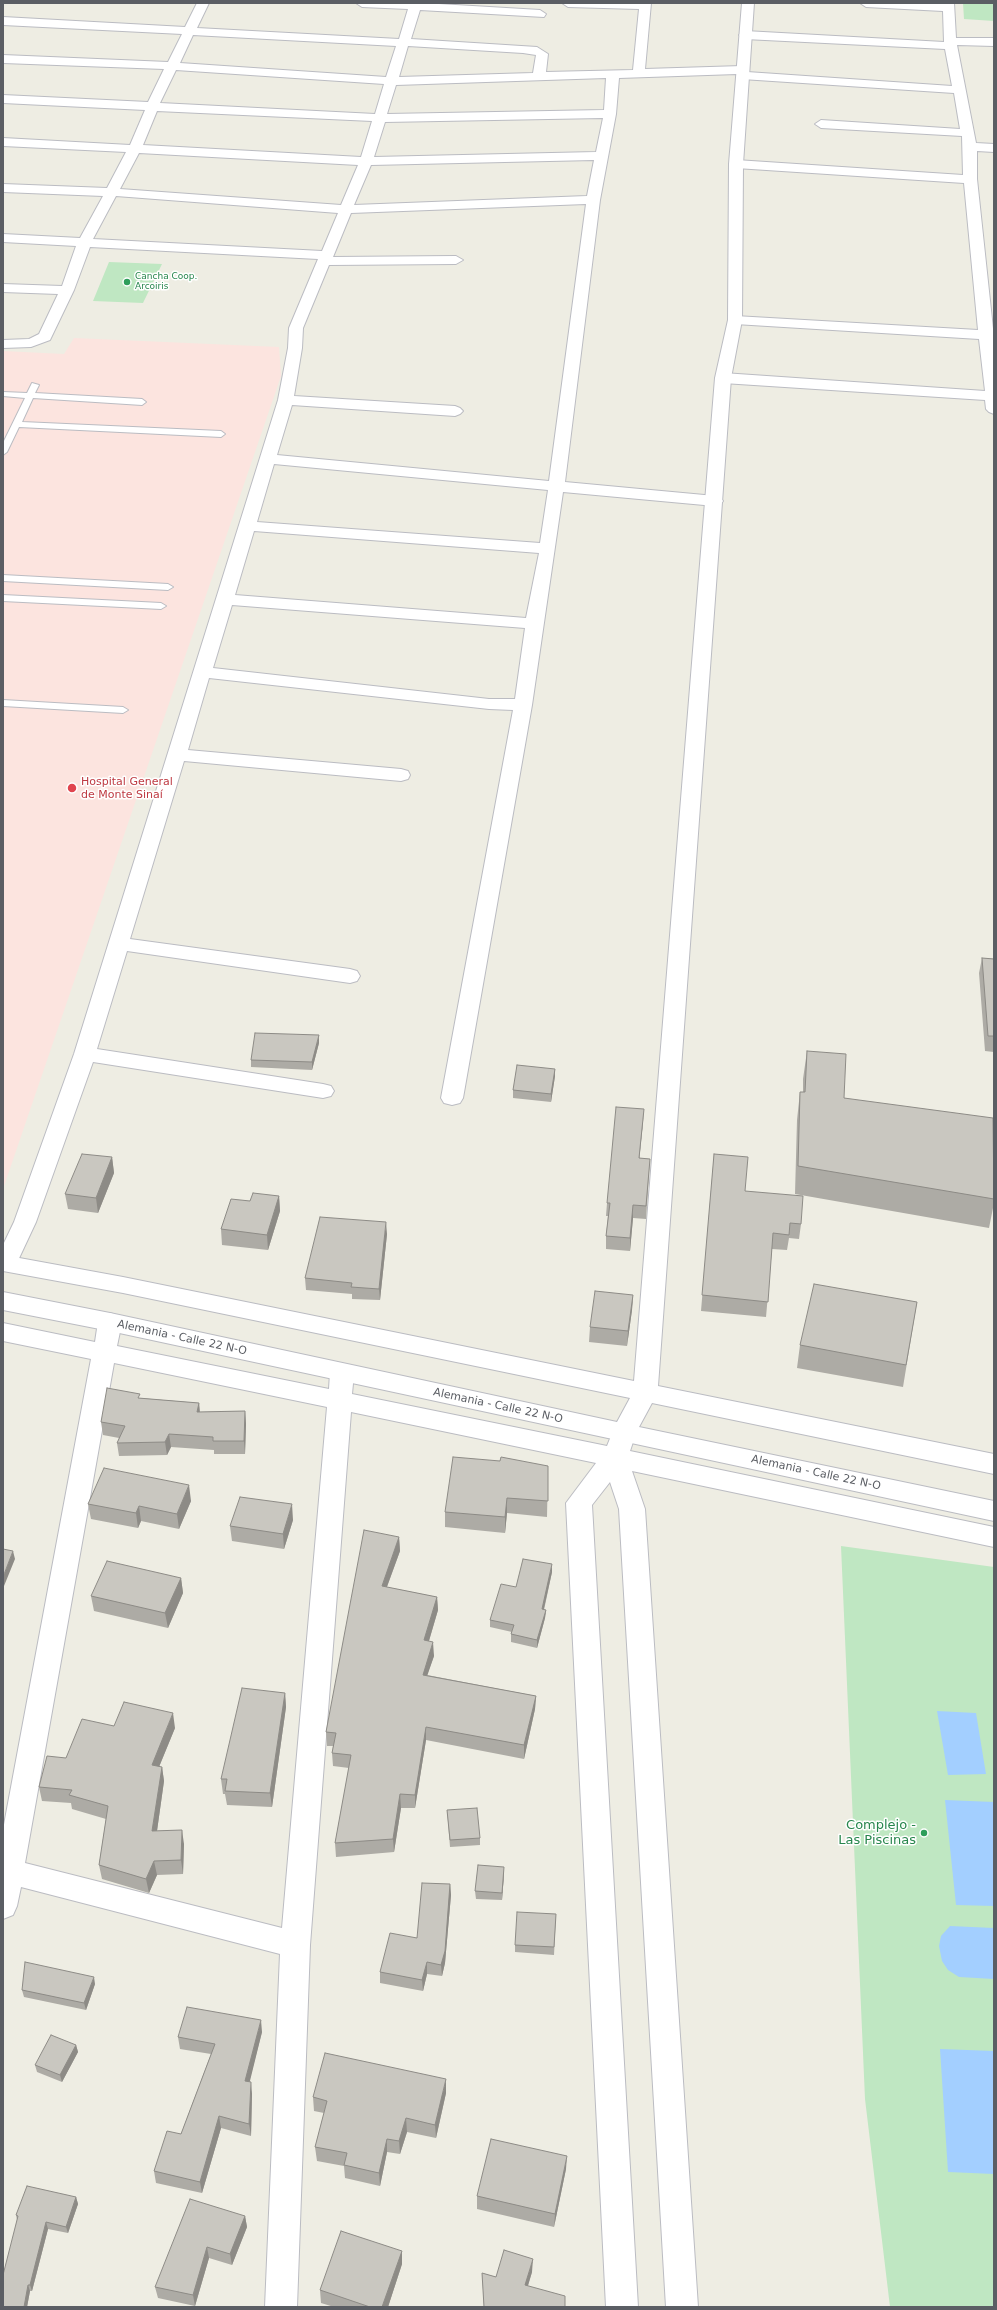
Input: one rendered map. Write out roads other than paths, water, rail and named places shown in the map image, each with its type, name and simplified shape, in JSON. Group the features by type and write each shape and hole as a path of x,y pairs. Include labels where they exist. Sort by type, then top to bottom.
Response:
{"street":[{"path":"3,344 31,344 45,337 67,290 85,241 135,148 153,105 204,3"},
{"path":"362,3 415,5 540,14"},
{"path":"568,3 645,5 639,72"},
{"path":"622,2307 579,1503 620,1446 646,1392 715,501 723,378 734,320 736,164 748,3"},
{"path":"723,378 993,402 986,335 988,282 970,179 970,147 951,44 948,5 866,3"},
{"path":"415,5 390,81 381,118 366,161 296,328 295,348 286,400 85,1054 25,1222 4,1263 123,1285 994,1464"},
{"path":"3,21 191,29 537,51 542,54 540,75"},
{"path":"745,35 951,44 994,42"},
{"path":"3,59 172,66 390,81 639,72 742,72 960,90"},
{"path":"452,1098 523,705 534,624 558,487 593,200 610,114 613,73"},
{"path":"3,100 153,105 381,118 610,114"},
{"path":"821,124 968,133"},
{"path":"3,142 366,161 601,156"},
{"path":"970,147 994,148"},
{"path":"736,164 970,179"},
{"path":"3,188 110,192 345,209 593,200"},
{"path":"3,238 85,241 326,258 456,260"},
{"path":"3,288 67,290"},
{"path":"734,320 986,335"},
{"path":"286,400 455,411"},
{"path":"268,459 715,501"},
{"path":"248,526 548,549"},
{"path":"225,599 534,624"},
{"path":"203,672 481,703 523,705"},
{"path":"177,755 400,774"},
{"path":"119,944 350,976"},
{"path":"85,1054 323,1091"},
{"name":"Alemania - Calle 22 N-O","path":"3,1301 110,1322 342,1373 620,1446 994,1511"},
{"path":"3,1906 6,1870 103,1352 110,1322"},
{"path":"3,1332 339,1400 620,1446 994,1537"},
{"path":"281,2307 295,1945 342,1373"},
{"path":"620,1446 632,1509 682,2307"},
{"path":"6,1870 295,1945"}],"lane":[{"path":"3,452 35,385"},
{"path":"3,394 142,402"},
{"path":"16,424 221,434"},
{"path":"3,578 168,587"},
{"path":"3,598 161,606"},
{"path":"3,703 123,710"}],"water":[{"path":"937,1711 976,1713 986,1774 948,1775"},
{"path":"945,1800 994,1802 994,1906 956,1905"},
{"path":"950,1926 994,1928 994,1979 959,1977 948,1970 942,1961 939,1946 941,1936"},
{"path":"940,2049 994,2051 994,2174 948,2172"}],"place":[{"name":"Cancha Coop. Arcoiris","path":"127,282"},
{"name":"Hospital General de Monte Sinaí","path":"72,788"},
{"name":"Complejo - Las Piscinas","path":"924,1833"}]}
